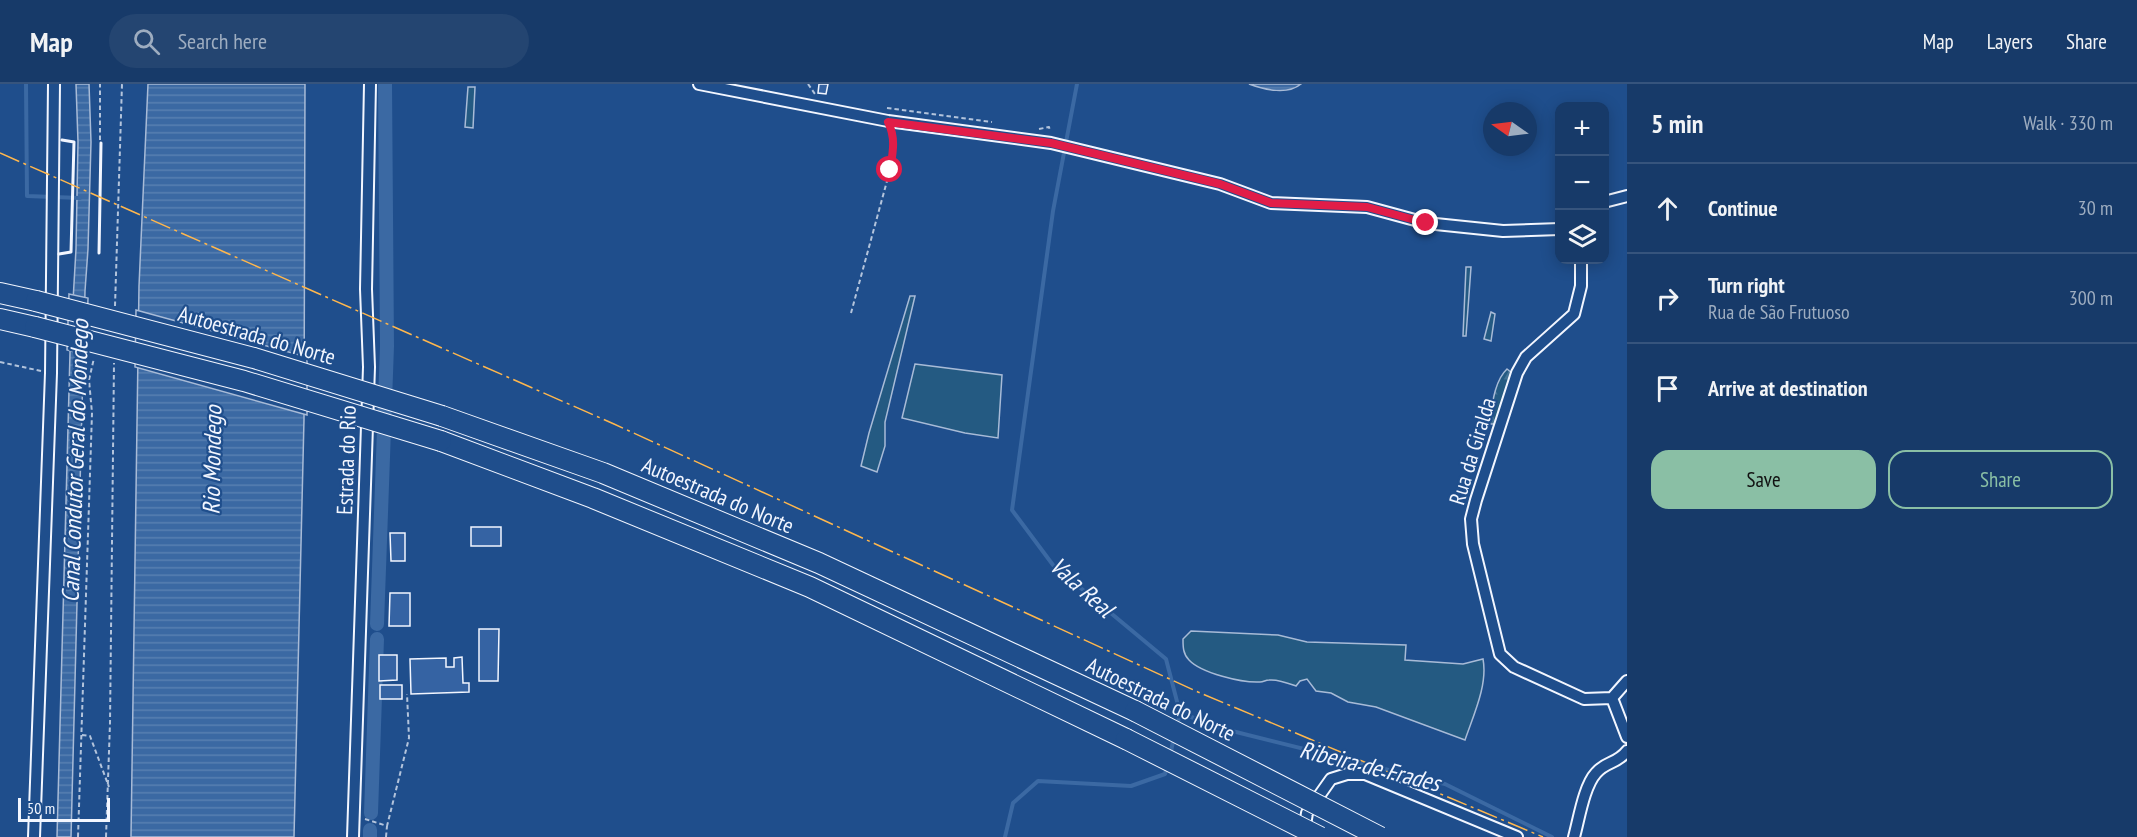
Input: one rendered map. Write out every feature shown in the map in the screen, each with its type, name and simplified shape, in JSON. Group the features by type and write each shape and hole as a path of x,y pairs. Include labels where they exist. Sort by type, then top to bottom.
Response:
{"highway":[{"name":"Autoestrada do Norte","path":"0,293 214,346 303,372 442,416 603,473 819,563 1135,711 1380,837"},
{"path":"0,319 244,381 441,441 594,498 810,586 1320,837"}],"street":[{"path":"34,837 51,373 54,84"},
{"name":"Estrada do Rio","path":"353,837 369,367 366,289 370,84"},
{"path":"699,84 888,122 1051,143 1220,184 1271,203 1367,207 1426,223 1503,231 1555,229"},
{"path":"1609,201 1627,196"},
{"name":"Rua da Giralda","path":"1581,264 1581,286 1574,314 1526,357 1511,387 1471,519 1473,544 1500,654 1514,667 1584,699 1612,698"},
{"path":"1627,681 1612,698 1627,737"},
{"path":"1574,837 1590,783 1596,773 1606,765 1621,760 1627,751"},
{"path":"1302,837 1307,813 1330,780 1347,774 1365,774 1517,837"}],"path":[{"path":"100,84 100,140"},
{"path":"115,306 122,84"},
{"path":"808,84 816,96"},
{"path":"885,108 992,122"},
{"path":"850,314 890,170 894,149 893,133 888,122"},
{"path":"1040,129 1049,127 1051,143"},
{"path":"106,837 109,789 114,353"},
{"path":"78,837 92,413 89,380 94,357"},
{"path":"0,362 51,373"},
{"path":"386,837 409,738 406,694"},
{"path":"82,735 90,736 109,789"},
{"path":"353,816 387,826"}],"green space":[{"path":"468,87 475,87 473,128 465,127"},
{"path":"1466,267 1471,267 1466,336 1463,336"},
{"path":"910,296 915,296 885,422 885,446 877,472 861,466"},
{"path":"1491,312 1495,314 1491,341 1484,339"},
{"path":"915,364 1002,375 998,438 965,433 902,418"},
{"path":"1507,369 1512,373 1496,424 1489,424 1496,387"},
{"path":"1191,631 1278,635 1307,642 1406,645 1405,660 1463,664 1483,659 1482,690 1465,740 1376,707 1348,702 1331,693 1316,691 1307,679 1300,681 1296,686 1276,680 1243,681 1212,673 1195,665 1186,655 1183,639"}],"water":[{"name":"Canal Condutor Geral do Mondego","path":"76,84 89,84 91,142 71,837 57,837 70,353 76,249 78,142"},
{"name":"Rio Mondego","path":"148,84 305,84 304,419 294,837 131,837 139,286"},
{"path":"1249,84 1301,84 1290,89 1269,90"}],"pier":[{"path":"69,294 88,298 86,355 67,350"},
{"path":"136,310 307,357 307,415 135,367"}],"building":[{"path":"819,84 828,84 826,94 818,93"},
{"path":"471,527 501,527 501,546 471,546"},
{"path":"390,533 405,533 405,561 391,561"},
{"path":"390,593 410,593 410,626 389,626"},
{"path":"479,629 499,629 498,681 479,681"},
{"path":"379,655 397,655 397,680 379,681"},
{"path":"462,657 463,683 469,683 469,692 411,694 410,659 446,658 446,667 454,667 454,658"},
{"path":"380,685 402,685 402,699 380,699"}],"waterway":[{"path":"26,84 27,196 80,198"},
{"path":"377,624 387,346 385,84"},
{"name":"Vala Real","path":"1077,84 1053,211 1012,510 1053,565 1166,659 1180,713 1177,727"},
{"path":"371,813 377,639"},
{"name":"Ribeira de Frades","path":"1180,713 1224,729 1445,784 1552,837"},
{"name":"Vala Real","path":"1170,756 1174,737"},
{"name":"Vala Real","path":"1005,837 1013,803 1038,781 1131,786 1165,774 1167,766"},
{"path":"370,830 370,837"}],"wall":[{"path":"59,254 71,252 74,142 62,140"},
{"path":"99,253 101,143"}],"power":[{"path":"0,153 614,424 1198,692 1543,837"}],"route":[{"path":"890,170 894,149 893,133 888,122 1051,143 1220,184 1271,203 1367,207 1426,223"}]}
